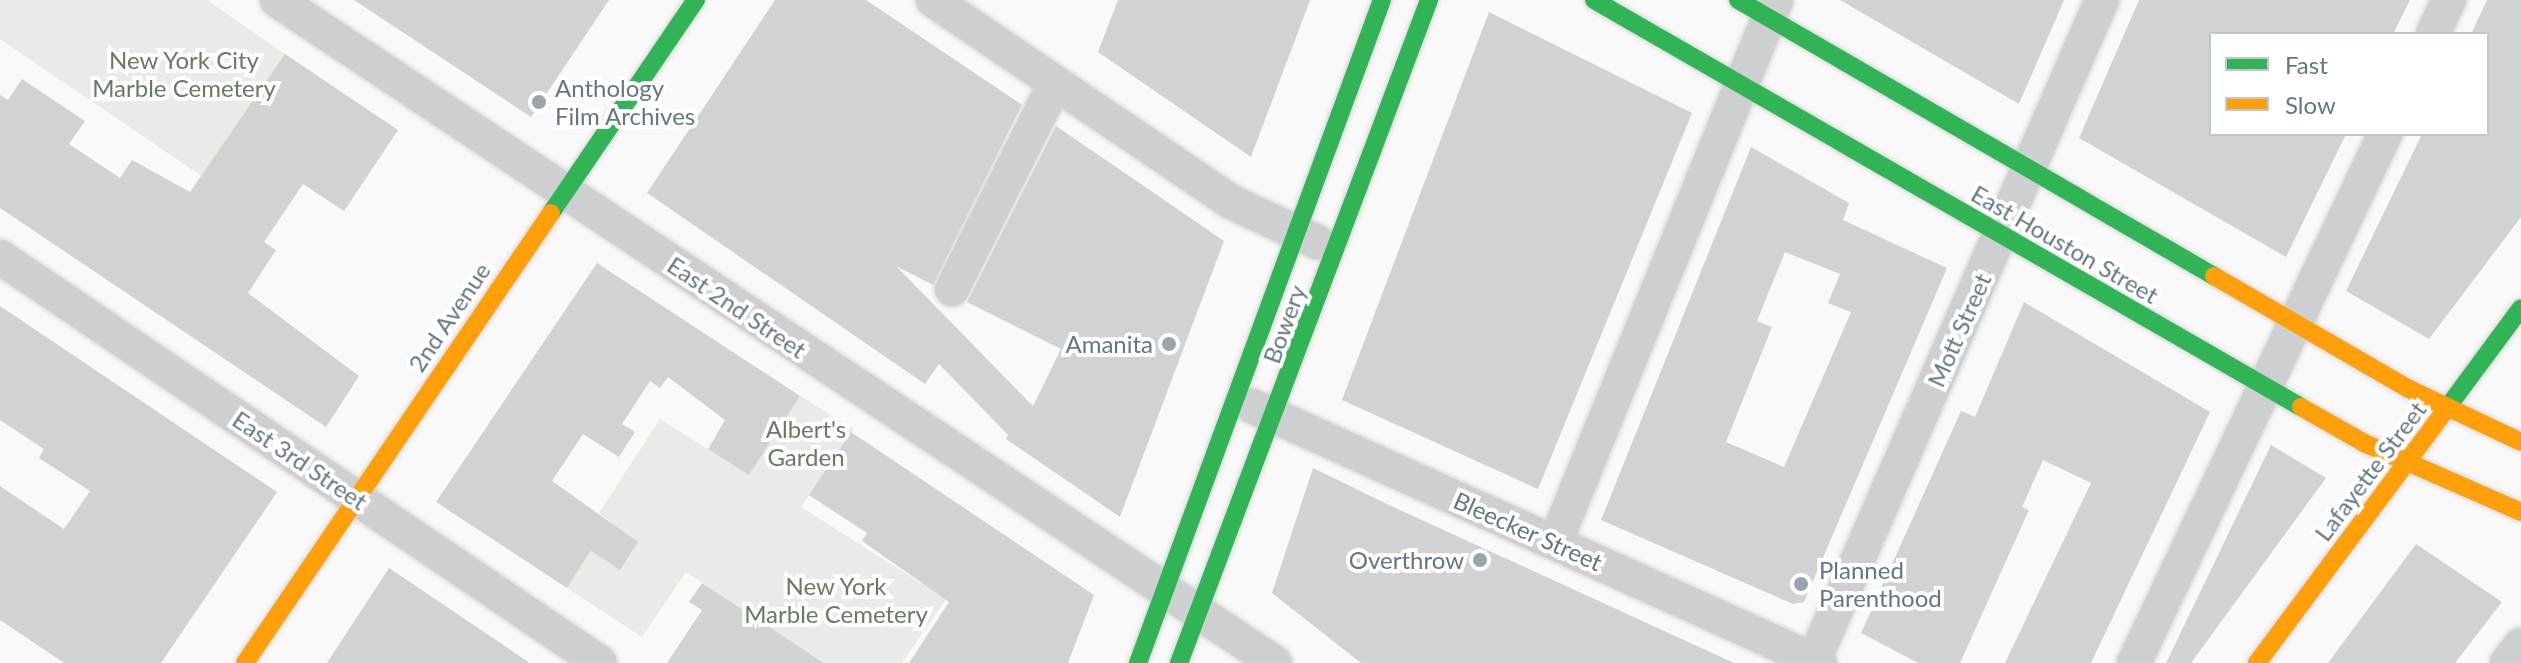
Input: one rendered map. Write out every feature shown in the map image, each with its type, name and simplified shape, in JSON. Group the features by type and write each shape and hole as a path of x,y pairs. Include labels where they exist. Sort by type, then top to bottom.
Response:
{"main road":[{"name":"2nd Avenue","path":"245,663 696,0"},
{"name":"Bowery","path":"1138,663 1382,0"},
{"name":"Bowery","path":"1179,663 1429,0"},
{"name":"East Houston Street","path":"1594,0 2267,386 2407,463 2521,512"},
{"name":"East Houston Street","path":"1738,0 1772,9 2029,169 2295,323 2447,408 2521,442"},
{"name":"Lafayette Street","path":"2257,663 2521,308"}],"street":[{"name":"East 2nd Street","path":"277,0 1275,663"},
{"path":"933,0 1231,202 1336,249"},
{"name":"Mott Street","path":"1817,662 2102,0"},
{"path":"2434,32 2449,0"},
{"path":"1555,543 1772,9"},
{"path":"952,289 1055,83"},
{"path":"2134,663 2384,136"},
{"name":"East 3rd Street","path":"0,257 600,663"},
{"name":"Bleecker Street","path":"1236,397 1817,662"},
{"path":"2507,663 2521,645"}],"green space":[{"name":"New York City Marble Cemetery","path":"0,0 207,0 285,54 203,177 0,39"},
{"name":"New York Marble Cemetery","path":"800,396 854,429 801,507 946,599 902,663 825,663 686,572 642,637 567,588 611,522 599,513 660,419 749,475"}],"building":[{"path":"354,0 609,0 531,117"},
{"path":"775,0 866,0 1022,105 933,285 896,266 1033,406 1061,349 967,302 1056,126 1224,241 1120,517 1006,439 1008,435 939,364 925,384 647,193"},
{"path":"1118,0 1310,0 1251,157 1098,52"},
{"path":"1840,0 2064,0 2019,104"},
{"path":"2139,0 2410,0 2394,32 2209,32 2209,136 2345,136 2286,257 2079,138"},
{"path":"2487,0 2521,0 2521,217 2429,339 2346,291 2421,136 2489,136 2489,32 2472,32"},
{"path":"1489,12 1692,113 1538,489 1342,400"},
{"path":"285,54 398,130 344,211 303,184 264,242 276,250 248,293 359,376 326,427 0,208 0,95 8,100 22,79 85,121 69,144 120,178 132,160 190,192"},
{"path":"1751,147 1849,203 1843,220 1947,268 1804,602 1793,604 1601,520","holes":["1785,252 1840,274 1828,303 1851,312 1784,467 1726,442 1772,327 1757,321"]},
{"path":"597,263 800,396 749,475 708,449 725,420 668,377 660,388 650,381 622,424 635,432 619,457 583,434 552,481 638,542 620,570 591,551 567,588 436,502"},
{"path":"2024,302 2210,412 2091,663 2005,663 2091,483 2043,460 2022,507 2029,510 1960,663 1918,663 1861,633 1961,411 1975,417"},
{"path":"0,306 277,492 161,663 64,663 0,620 0,486 64,529 90,491 39,458 44,449 0,420"},
{"path":"851,432 1094,595 1068,663 909,663 949,602 862,541 867,533 809,495"},
{"path":"2271,445 2326,478 2191,663 2166,663"},
{"path":"1313,468 1734,663 1361,663 1272,593"},
{"path":"2416,544 2502,602 2455,663 2328,663"},
{"path":"389,568 530,663 327,663"},
{"path":"702,583 824,663 667,663 702,610 689,602"}],"traffic: fast":[{"path":"551,213 696,0"},
{"path":"1138,663 1382,0"},
{"path":"1179,663 1429,0"},
{"path":"1594,0 2301,407"},
{"path":"1738,0 2214,276"},
{"path":"2447,408 2521,308"}],"traffic: slow":[{"path":"245,663 551,213"},
{"path":"2214,276 2407,388 2521,442"},
{"path":"2301,407 2364,443 2521,512"},
{"path":"2257,663 2447,408"}],"place":[{"name":"Anthology Film Archives","path":"539,102"},
{"name":"Amanita","path":"1169,344"},
{"name":"Overthrow","path":"1480,560"},
{"name":"Planned Parenthood","path":"1801,584"}],"park label":[{"name":"Albert's Garden","path":"806,443"}]}
